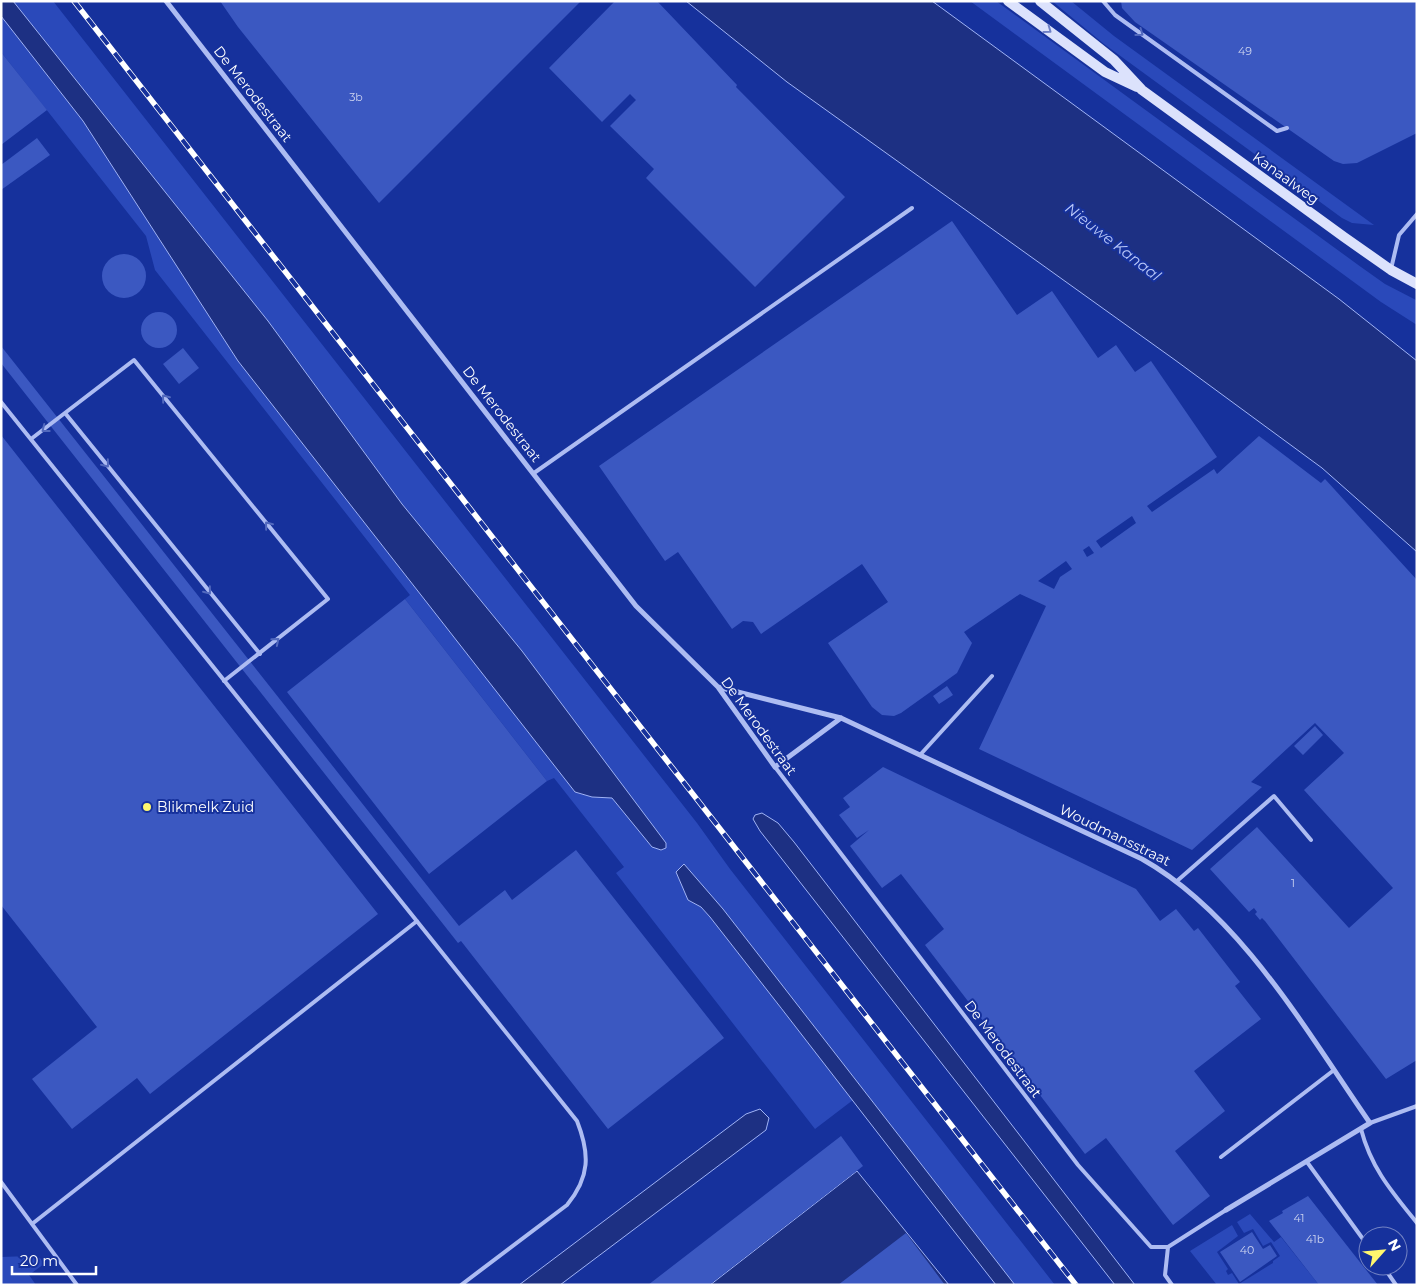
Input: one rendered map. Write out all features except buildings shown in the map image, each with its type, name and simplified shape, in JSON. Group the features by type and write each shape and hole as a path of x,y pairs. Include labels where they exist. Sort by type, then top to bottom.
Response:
{"main road":[{"name":"Kanaalweg","path":"1008,1 1105,72 1142,90 1391,270 1417,284"},
{"name":"Kanaalweg","path":"1040,1 1114,60 1142,90"}],"street":[{"name":"De Merodestraat","path":"166,1 636,606 718,687 775,766"},
{"name":"Woudmansstraat","path":"718,687 841,718 1142,859 1171,875 1218,918 1254,958 1370,1123"},
{"path":"775,766 841,718"},
{"path":"1226,1210 1370,1123"}],"lane":[{"path":"1103,1 1115,15 1276,131 1287,128"},
{"path":"534,473 912,208"},
{"path":"1391,270 1399,235 1417,214"},
{"path":"31,439 134,360 328,599 224,681"},
{"path":"1,402 577,1121 584,1139 587,1158 584,1176 578,1192 567,1205 461,1285"},
{"path":"65,413 260,654"},
{"path":"920,755 992,676"},
{"name":"De Merodestraat","path":"775,766 1078,1165 1151,1247 1168,1248"},
{"path":"1177,881 1274,796 1312,840"},
{"path":"32,1224 417,921"},
{"path":"1221,1157 1334,1070"},
{"path":"1370,1123 1417,1106"},
{"path":"1361,1129 1367,1153 1384,1182 1417,1223"},
{"path":"1306,1162 1358,1232"},
{"path":"1,1182 77,1285"},
{"path":"1172,1285 1165,1276 1168,1248 1226,1210"}],"shaded area":[{"path":"13,1 53,1 697,823 730,869 1055,1285 1015,1285 723,909 683,864 688,900 701,907 710,917 853,1100 815,1129 616,873 624,867 554,778 547,781 405,599 410,595 155,270 146,236 1,52 1,16 83,121 238,361 575,792 592,797 612,798 661,850 666,848 666,843 522,651 402,504 268,321"},
{"path":"970,1 996,1 1361,267 1385,284 1416,300 1417,325 1381,302"},
{"path":"1052,1 1071,1 1114,36 1374,225 1352,223 1342,218 1104,44"},
{"path":"1250,1214 1274,1242 1281,1237 1319,1285 1217,1285 1190,1251 1232,1225 1238,1236 1217,1252 1228,1269 1226,1271 1228,1275 1232,1273 1239,1284 1273,1263 1280,1256 1271,1242 1263,1246 1253,1229 1244,1233 1237,1222"},
{"path":"30,1256 40,1258 44,1264 29,1275 36,1285 1,1285 1,1257"}],"water":[{"path":"1,1 13,1 268,321 402,504 522,651 666,843 666,848 661,850 652,847 612,798 592,797 575,792 238,361 83,121 1,16"},
{"name":"Nieuwe Kanaal","path":"686,1 932,1 1339,299 1417,361 1417,552 1322,468 1175,360 787,82"},
{"path":"762,813 778,823 794,842 1135,1285 1115,1285 760,831 753,819 755,815"},
{"path":"684,864 723,909 1015,1285 996,1285 710,917 701,907 688,900 676,872"},
{"path":"760,1109 769,1118 766,1130 560,1285 519,1285 746,1114"},
{"path":"857,1171 949,1285 710,1285"}],"railway":[{"path":"74,1 1076,1285"}],"place":[{"name":"Blikmelk Zuid","path":"147,807"}]}
